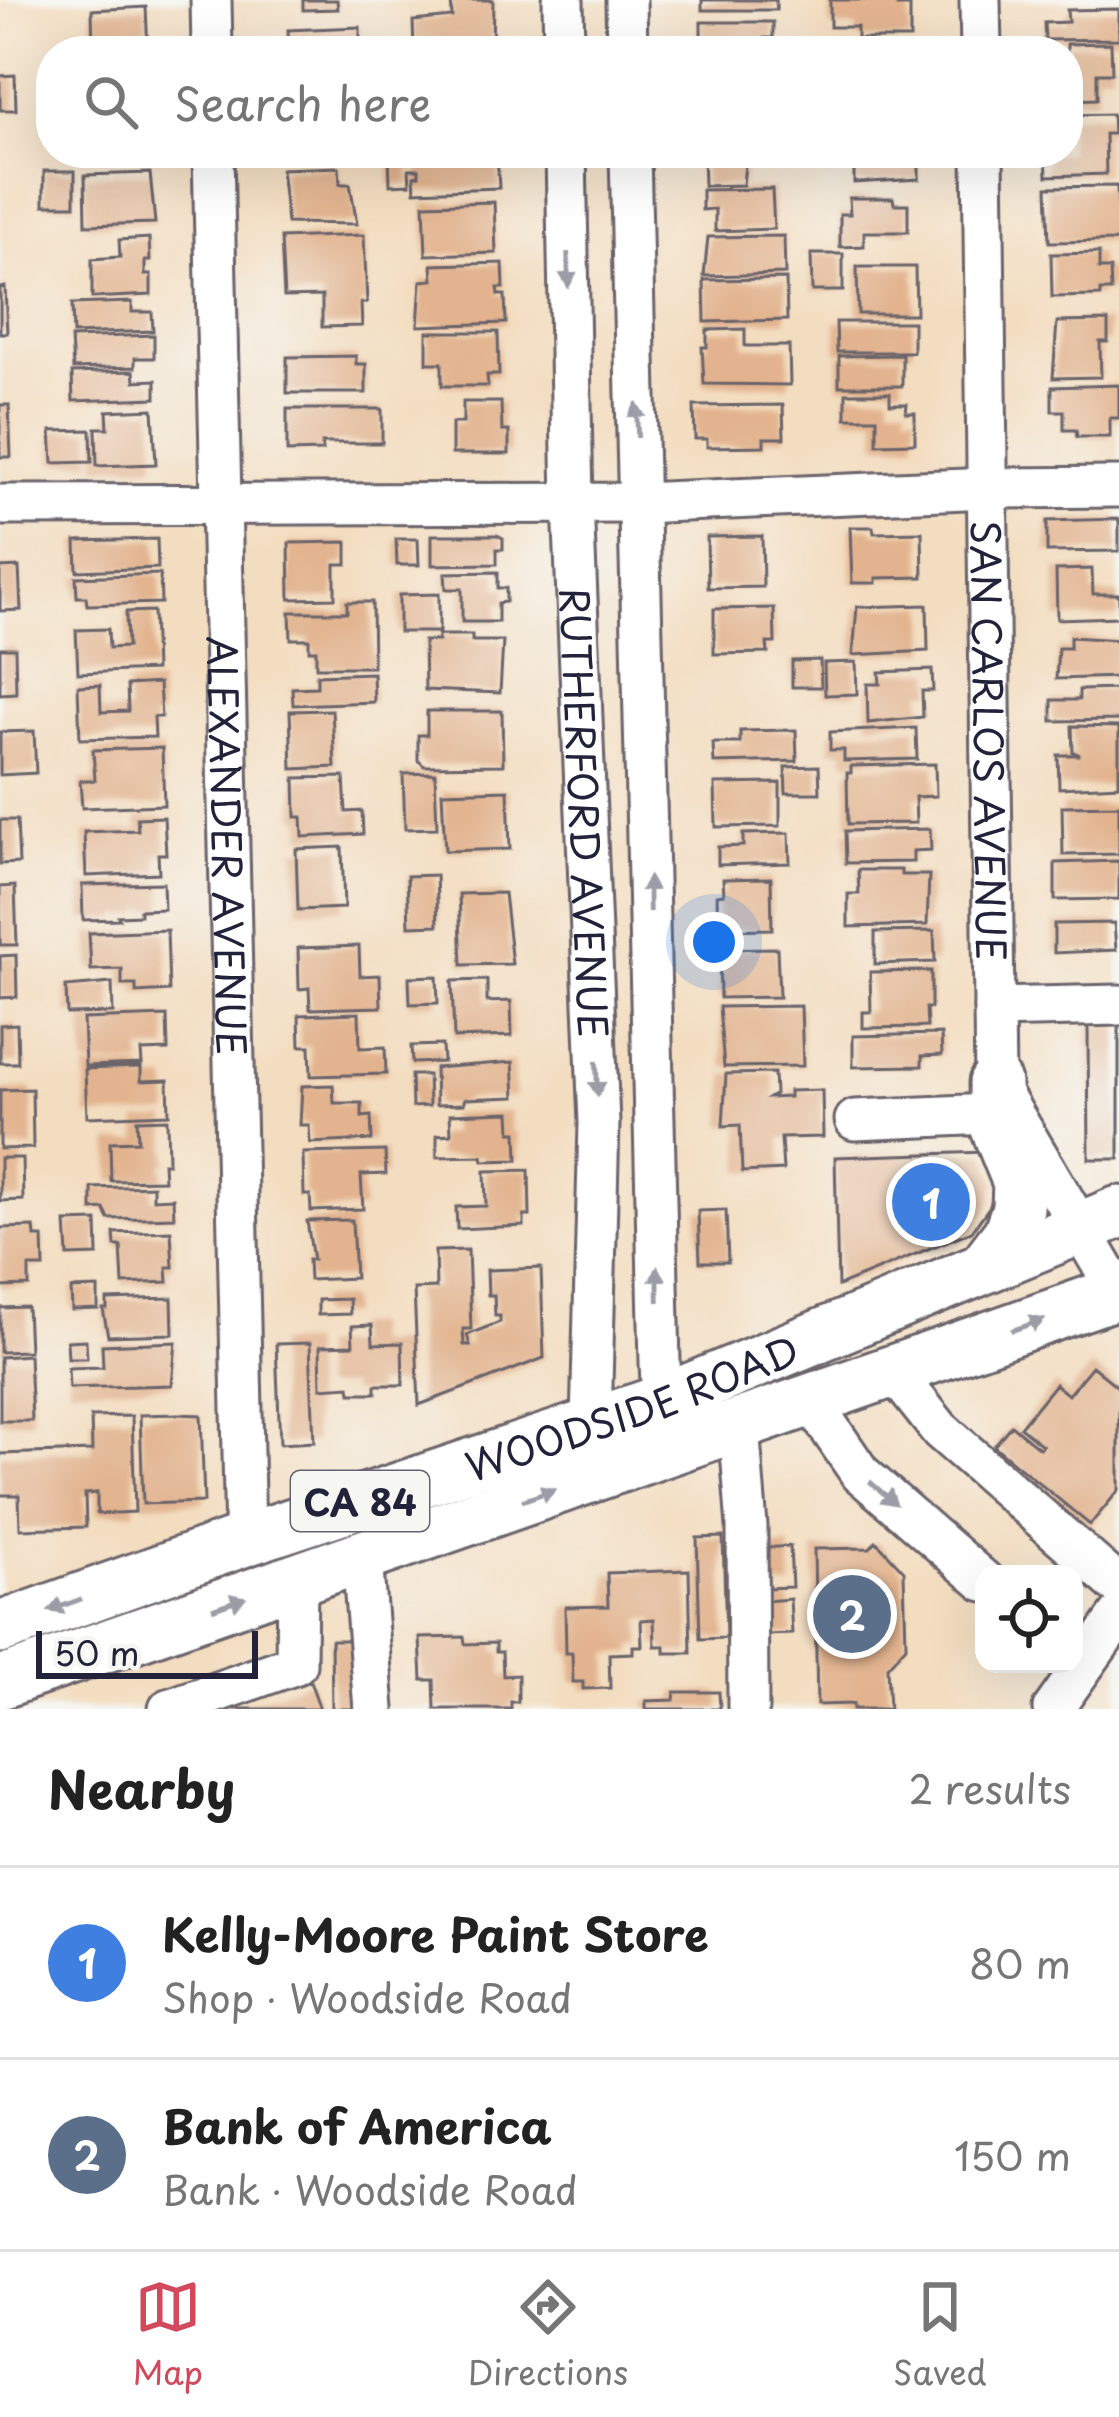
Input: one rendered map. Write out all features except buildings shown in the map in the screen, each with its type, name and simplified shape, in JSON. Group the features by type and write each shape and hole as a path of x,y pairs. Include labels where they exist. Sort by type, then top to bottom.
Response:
{"main road":[{"path":"984,1267 1009,1234 1018,1208 1018,1183 996,1126 1001,1103"},
{"name":"WOODSIDE ROAD","path":"0,1628 244,1540 670,1424 984,1267 1099,1220"},
{"name":"WOODSIDE ROAD","path":"670,1424 739,1426 1119,1293"},
{"name":"WOODSIDE ROAD","path":"0,1685 362,1556 600,1446"}],"street":[{"path":"211,0 212,36"},
{"path":"563,0 564,36"},
{"path":"626,0 627,36"},
{"path":"980,0 981,36"},
{"name":"ALEXANDER AVENUE","path":"213,168 244,1540"},
{"name":"RUTHERFORD AVENUE","path":"566,168 573,503 599,1123 600,1446"},
{"name":"RUTHERFORD AVENUE","path":"630,168 670,1424"},
{"name":"SAN CARLOS AVENUE","path":"983,168 994,1008 1001,1103"},
{"path":"0,506 639,503 989,488 1119,488"},
{"path":"994,1008 1119,1005"},
{"path":"855,1120 1001,1103 1099,1220 1119,1293"},
{"path":"894,1372 940,1430 1119,1586"},
{"path":"811,1401 860,1473 975,1573"},
{"path":"739,1426 747,1527 748,1709"},
{"path":"362,1556 374,1709"},
{"path":"169,1709 296,1664 298,1579"},
{"path":"1083,1659 1119,1616"},
{"path":"1052,1709 1074,1673"},
{"path":"0,1685 8,1709"}],"place":[{"name":"Kelly-Moore Paint Store","path":"931,1202"},
{"name":"Bank of America","path":"852,1614"}]}
